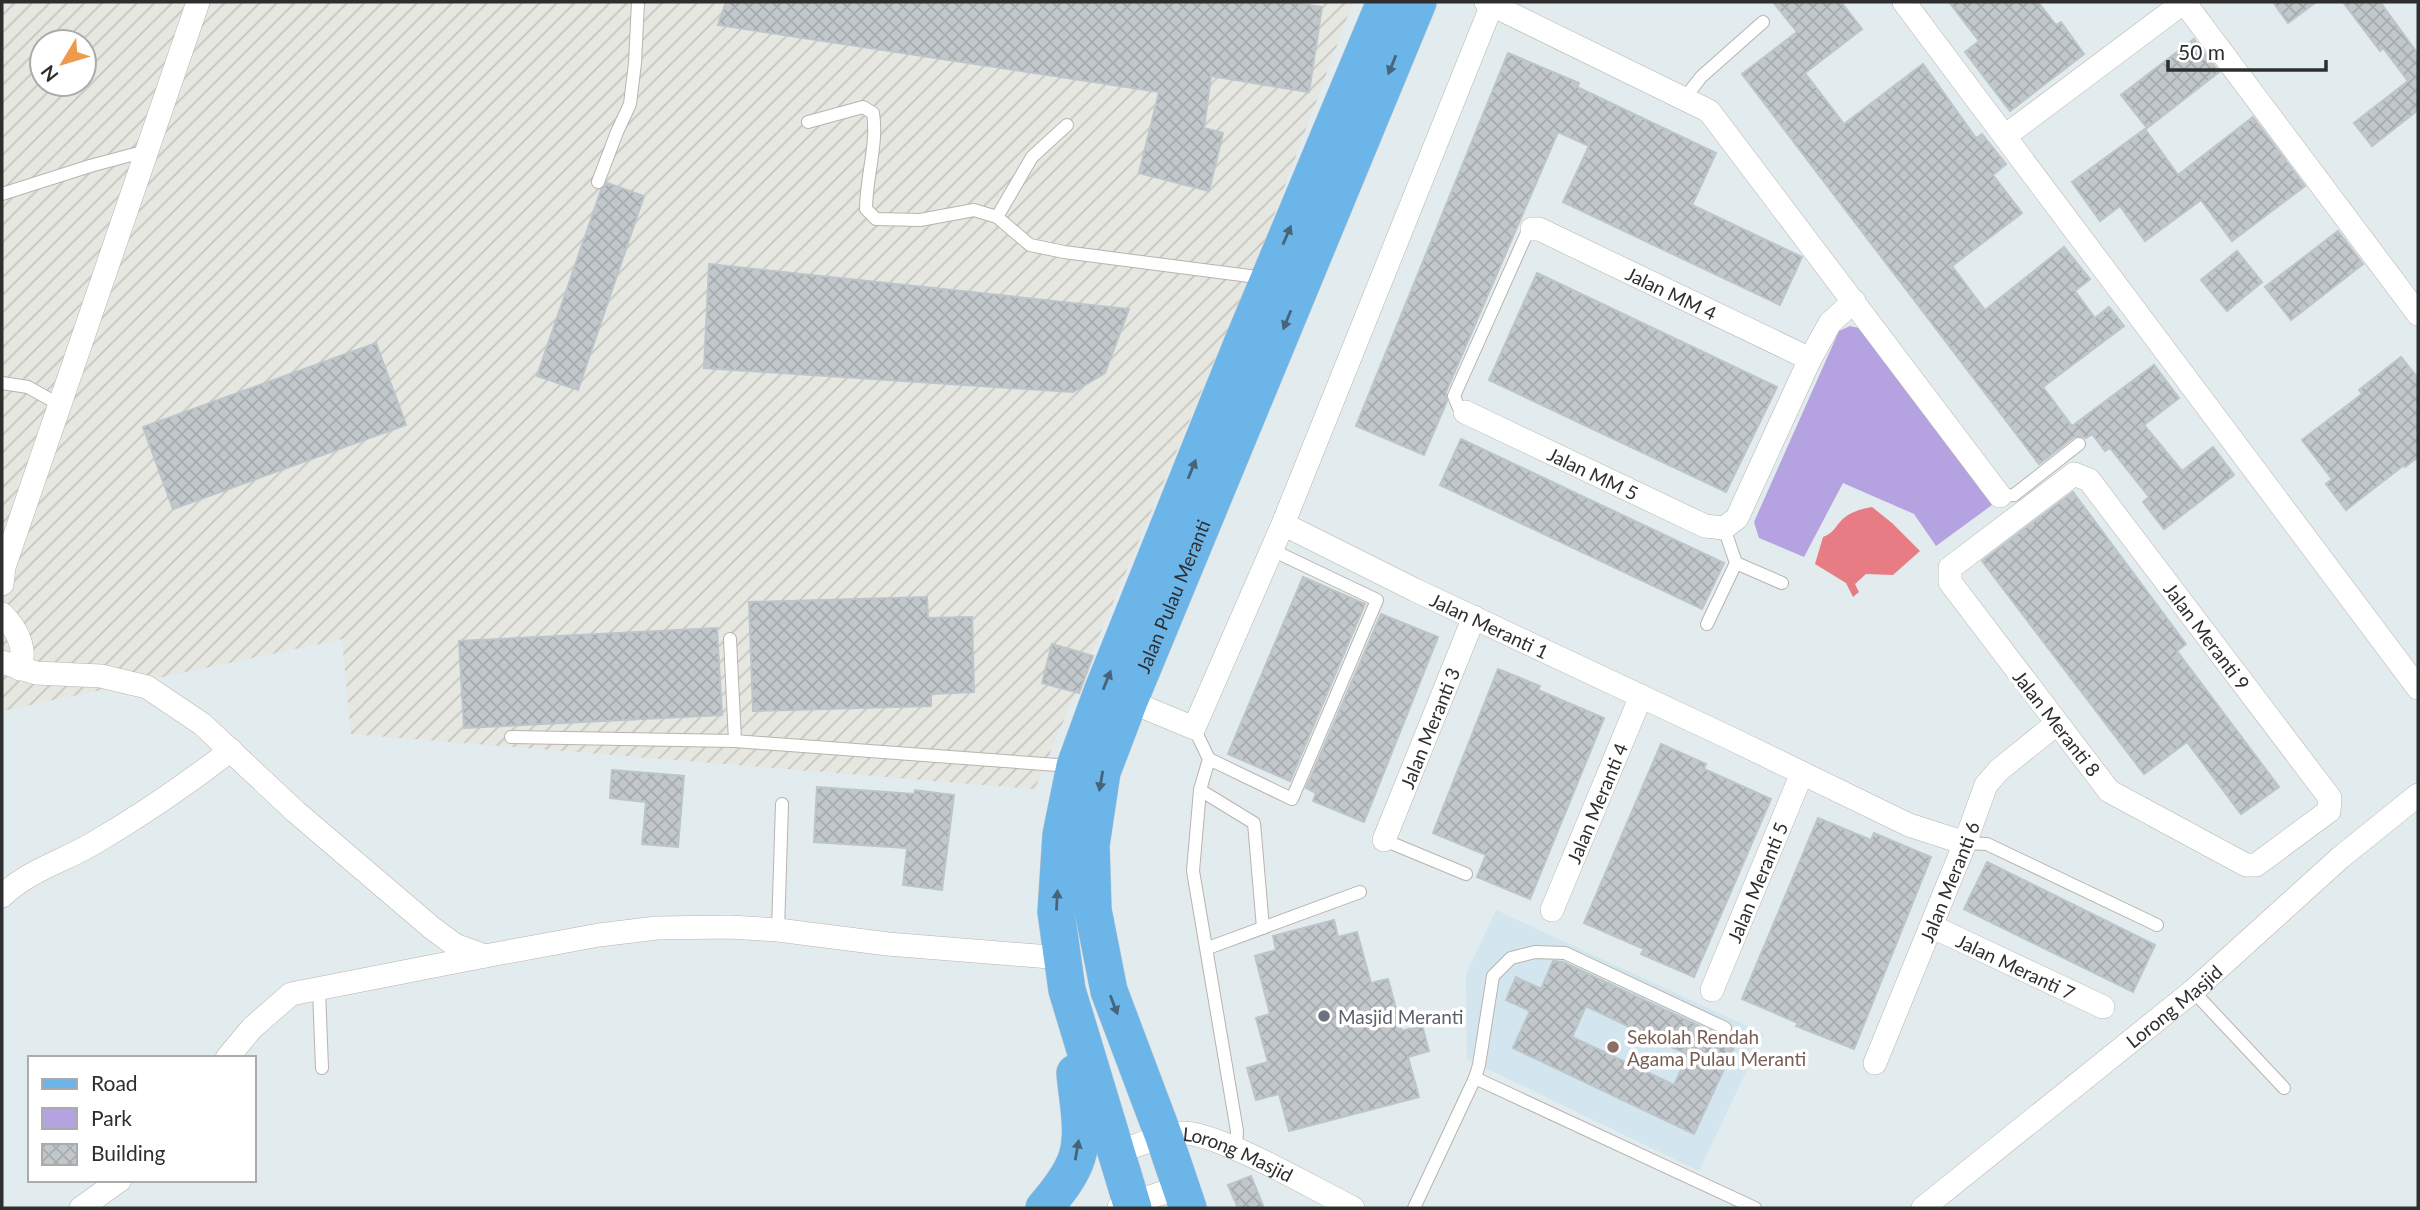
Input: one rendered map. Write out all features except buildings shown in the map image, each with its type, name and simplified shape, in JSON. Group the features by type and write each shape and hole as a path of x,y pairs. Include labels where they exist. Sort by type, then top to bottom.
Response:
{"main road":[{"name":"Jalan Pulau Meranti","path":"1127,1206 1065,974 1056,912 1061,835 1075,766 1102,692 1269,279 1385,2"},
{"name":"Jalan Pulau Meranti","path":"1185,1198 1109,991 1093,910 1091,845 1102,772 1418,2"},
{"path":"1044,1208 1068,1177 1078,1156 1080,1127 1065,974"}],"street":[{"path":"3,573 198,2"},
{"path":"1904,2 2418,688"},
{"path":"2005,136 2184,2 2418,314"},
{"path":"1129,701 1194,728 1283,524 1490,3 1709,111 2000,496"},
{"name":"Jalan MM 4","path":"1532,229 1539,229 1810,359"},
{"path":"1724,528 1737,518 1810,359 1830,323 1854,301"},
{"name":"Jalan MM 5","path":"1465,412 1705,526 1724,528"},
{"name":"Jalan Meranti 9","path":"2012,521 2074,474 2089,480 2330,798 2329,811 2271,855"},
{"name":"Jalan Meranti 8","path":"2012,521 1950,568 1950,582 2056,724 2109,791 2246,865 2256,865 2271,855"},
{"name":"Jalan Meranti 1","path":"1283,524 1909,825 1965,843"},
{"path":"2,614 20,639 23,656 11,666"},
{"name":"Jalan Meranti 3","path":"1384,840 1474,617"},
{"path":"11,666 36,673 101,676 147,687 193,717 296,811 432,928 455,945 485,956"},
{"name":"Jalan Meranti 4","path":"1552,910 1641,696"},
{"name":"Jalan Meranti 6","path":"1875,1063 1986,785 1999,770 2056,724"},
{"path":"2,896 18,880 91,845 167,798 231,750"},
{"name":"Jalan Meranti 5","path":"1712,990 1802,773"},
{"name":"Lorong Masjid","path":"1923,1208 2193,991 2341,857 2418,795"},
{"name":"Jalan Meranti 7","path":"1931,926 2103,1007"},
{"path":"229,1056 253,1028 291,994 570,940 657,928 730,927 778,930 888,944 1065,974"},
{"name":"Lorong Masjid","path":"1115,1153 1184,1133 1203,1137 1236,1149 1353,1208"},
{"path":"80,1208 117,1182"},
{"path":"1127,1206 1185,1198"}],"lane":[{"path":"598,181 630,104 638,2"},
{"path":"1684,99 1701,77 1763,22"},
{"path":"808,122 863,107 873,113 875,126 866,209 876,219 920,220 974,210 997,217 1030,245 1064,253 1269,279"},
{"path":"997,217 1032,157 1068,125"},
{"path":"2,194 146,151"},
{"path":"1465,412 1458,407 1454,396 1527,233 1532,229"},
{"path":"2,383 28,387 60,405"},
{"path":"2000,496 2014,495 2079,444"},
{"path":"1707,624 1736,563 1724,528"},
{"path":"1194,728 1209,759 1292,799 1377,600 1272,550"},
{"path":"1736,563 1782,583"},
{"path":"730,639 735,741"},
{"path":"511,737 735,741 1075,766"},
{"path":"1209,759 1200,790 1194,871 1237,1131 1236,1149"},
{"path":"1200,790 1254,823 1263,928"},
{"path":"778,930 782,804"},
{"path":"1384,840 1466,874"},
{"path":"1965,843 1987,844 2157,925"},
{"path":"1208,948 1360,892"},
{"path":"1414,1208 1475,1078 1493,976 1511,958 1535,953 1565,953 1725,1028"},
{"path":"319,990 322,1068"},
{"path":"2193,991 2284,1088"},
{"path":"1475,1078 1755,1208"}],"shaded area":[{"path":"2,2 1353,2 1263,245 1035,789 351,734 342,639 2,711"},
{"path":"1872,507 1920,551 1893,575 1866,574 1855,584 1859,592 1853,597 1846,583 1815,564 1823,537 1831,533 1850,514"},
{"name":"Sekolah Rendah Agama Pulau Meranti","path":"1496,910 1764,1034 1699,1171 1467,1059 1466,974"}],"green space":[{"path":"1850,326 1863,329 1992,505 1936,546 1914,514 1843,483 1804,557 1759,538 1754,522 1839,331"}],"place":[{"name":"Masjid Meranti","path":"1324,1016"},
{"name":"Sekolah Rendah Agama Pulau Meranti","path":"1613,1047"}]}
